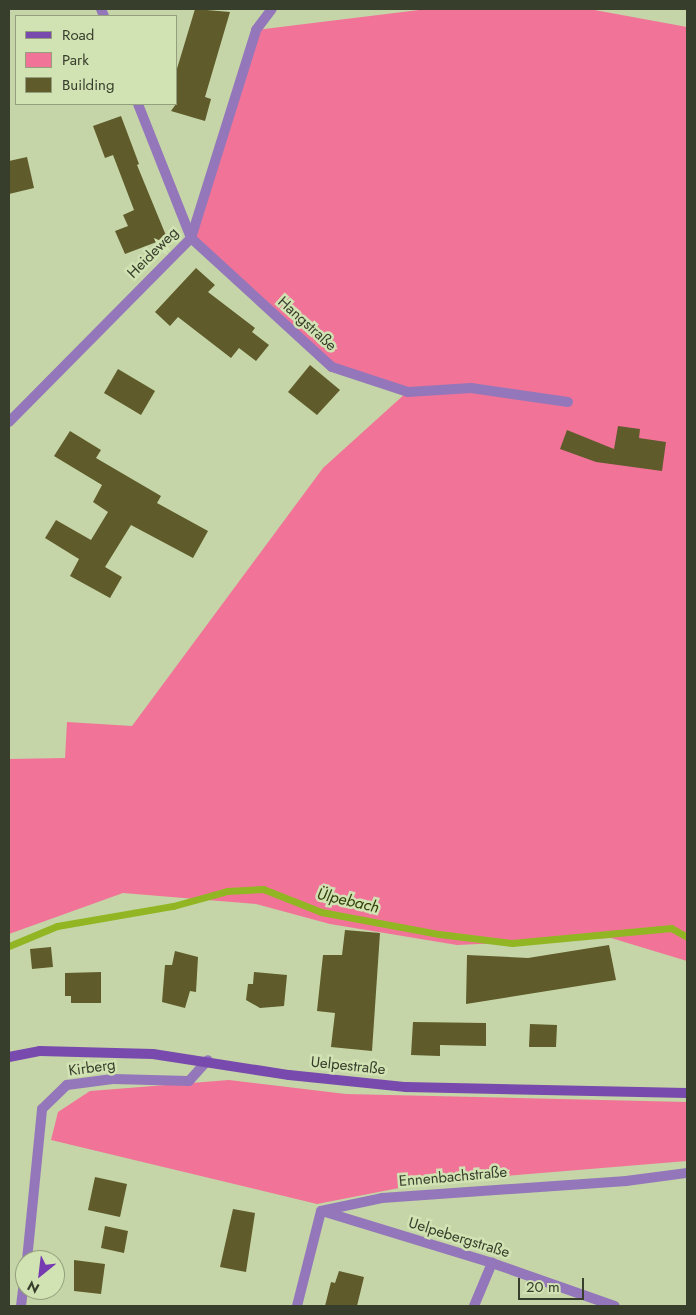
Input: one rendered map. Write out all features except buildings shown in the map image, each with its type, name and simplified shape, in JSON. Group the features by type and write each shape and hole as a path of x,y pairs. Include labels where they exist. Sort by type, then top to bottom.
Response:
{"main road":[{"name":"Uelpestraße","path":"9,1057 40,1051 90,1051 208,1060 289,1075 406,1087 687,1093"}],"street":[{"name":"Heideweg","path":"9,422 191,238 256,30 272,9"},
{"name":"Hangstraße","path":"138,105 191,238 332,366 408,392 471,388 568,402"},
{"name":"Kirberg","path":"27,1250 42,1109 66,1085 113,1079 189,1081 208,1060"},
{"name":"Ennenbachstraße","path":"321,1211 382,1198 626,1181 687,1172"},
{"name":"Uelpebergstraße","path":"321,1211 492,1263 615,1306"},
{"path":"297,1306 321,1211"},
{"path":"474,1306 492,1263"}],"green space":[{"path":"427,9 589,9 687,27 687,961 611,938 457,945 330,924 256,904 123,893 9,934 9,759 65,758 67,722 132,726 323,468 407,392 332,367 191,238 256,30"},
{"path":"229,1080 346,1094 687,1102 687,1161 430,1182 317,1204 51,1140 58,1112 90,1091"}],"waterway":[{"name":"Ülpebach","path":"9,946 57,926 173,906 227,891 263,889 321,912 439,934 512,943 671,928 687,937"}]}
